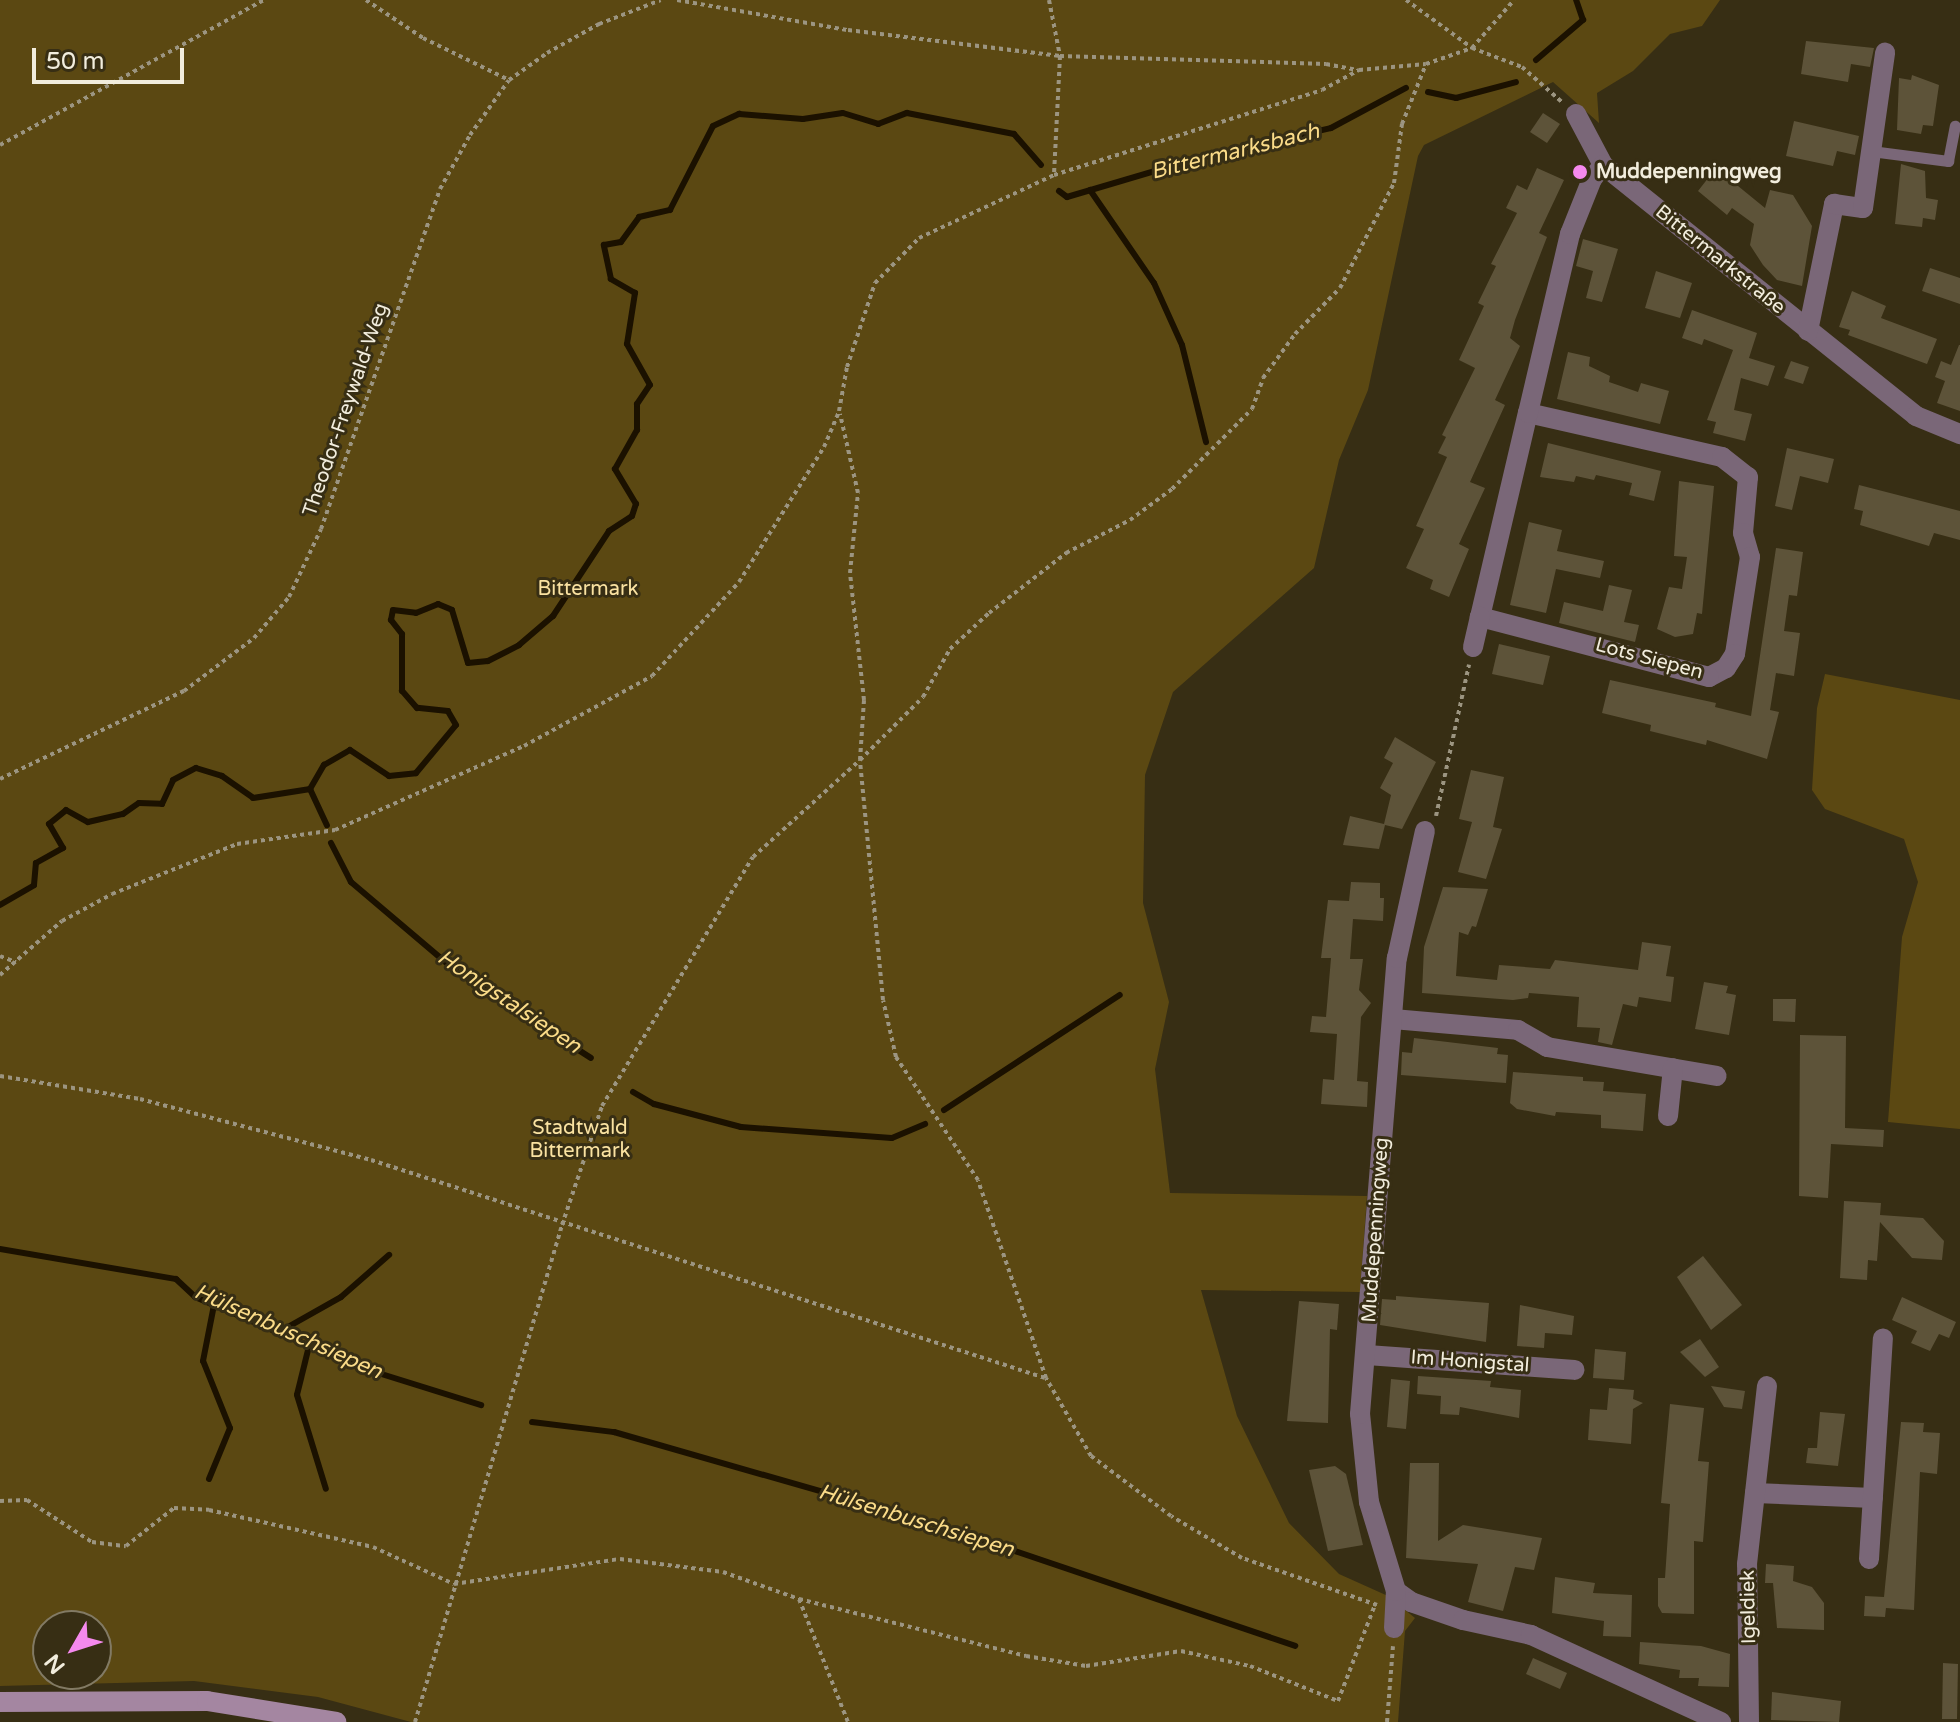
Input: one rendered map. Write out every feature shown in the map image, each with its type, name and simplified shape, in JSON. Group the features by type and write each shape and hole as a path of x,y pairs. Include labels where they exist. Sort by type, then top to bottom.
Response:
{"main road":[{"path":"0,1702 207,1701 336,1722"}],"street":[{"name":"Bittermarkstraße","path":"1808,331 1834,204 1863,208 1885,53"},
{"name":"Bittermarkstraße","path":"1576,114 1603,165 1916,416 1960,434"},
{"path":"1473,647 1570,234 1592,179 1603,165"},
{"name":"Lots Siepen","path":"1480,617 1709,677 1726,668 1735,654 1750,557 1743,533 1750,490 1738,465 1528,413"},
{"name":"Muddepenningweg","path":"1394,1628 1396,1591 1369,1502 1360,1414 1397,958 1425,831"},
{"path":"1393,1019 1518,1030 1547,1047 1717,1076"},
{"path":"1668,1116 1673,1068"},
{"path":"1869,1559 1883,1338"},
{"name":"Im Honigstal","path":"1367,1355 1574,1370"},
{"name":"Igeldiek","path":"1749,1722 1747,1564 1767,1386"},
{"path":"1755,1493 1873,1498"},
{"path":"1396,1591 1411,1602 1463,1620 1531,1635 1721,1722"}],"lane":[{"path":"1871,151 1948,161 1955,126"}],"path":[{"path":"0,145 264,0"},
{"path":"366,0 423,38 509,80"},
{"name":"Theodor-Freywald-Weg","path":"0,779 184,691 254,638 289,597 321,529 440,189 509,80 599,24 661,0"},
{"path":"677,0 848,30 1060,56 1326,64 1359,70 1426,64 1472,48 1514,0"},
{"path":"1049,0 1060,56 1054,175"},
{"path":"1406,0 1472,48 1522,67 1576,114"},
{"path":"415,1722 562,1225 602,1106 753,857 860,760 923,697 950,649 989,613 1066,553 1130,520 1172,489 1252,409 1263,378 1295,334 1340,288 1394,183 1402,124 1426,64"},
{"path":"0,975 62,921 112,894 237,844 335,830 368,812 497,759 637,687 666,663 739,582 824,447 839,411 864,311 875,283 894,260 919,238 1054,175 1322,90 1359,70"},
{"path":"0,1501 27,1500 92,1542 126,1546 174,1508 209,1510 373,1547 454,1584 620,1559 723,1572 799,1599 1026,1656 1086,1666 1181,1651 1250,1666 1338,1701 1375,1605 1242,1558 1171,1516 1091,1456 1046,1378 988,1202 896,1057 883,1000 860,760 864,700 850,573 858,493 839,411"},
{"path":"1425,831 1433,827 1473,647"},
{"path":"0,956 16,962"},
{"path":"0,1076 140,1099 340,1152 1046,1378"},
{"path":"799,1599 848,1722"},
{"path":"1387,1722 1394,1628"}],"green space":[{"name":"Stadtwald Bittermark","path":"0,0 1720,0 1702,26 1670,34 1633,71 1597,93 1599,123 1553,82 1424,145 1418,156 1368,390 1339,460 1314,568 1173,692 1145,775 1143,903 1169,1002 1155,1069 1170,1193 1367,1196 1360,1292 1201,1290 1237,1416 1289,1523 1339,1574 1388,1596 1415,1618 1405,1631 1398,1722 411,1722 318,1697 194,1681 112,1683 112,1610 32,1610 32,1685 0,1686"},
{"path":"1825,674 1960,700 1960,1129 1888,1122 1902,937 1918,882 1904,839 1825,809 1812,790 1817,708"}],"building":[{"path":"1806,41 1874,48 1870,67 1851,64 1848,82 1801,74"},
{"path":"1912,75 1939,85 1933,126 1923,125 1921,134 1897,130 1899,78 1911,80"},
{"path":"1543,113 1560,124 1547,143 1530,132"},
{"path":"1794,121 1859,136 1855,155 1837,151 1833,166 1786,156"},
{"path":"1901,164 1925,171 1926,198 1938,200 1935,220 1923,218 1922,227 1895,224"},
{"path":"1537,168 1564,180 1539,233 1547,237 1510,338 1520,346 1495,400 1505,405 1470,482 1485,488 1459,544 1469,549 1449,597 1430,589 1433,580 1406,568 1424,529 1416,526 1447,457 1438,453 1446,437 1442,435 1475,368 1459,360 1484,306 1478,303 1496,266 1491,264 1517,213 1506,208 1517,185 1527,190"},
{"path":"1716,168 1765,208 1770,190 1793,195 1812,226 1802,286 1777,280 1763,265 1750,245 1754,224 1732,208 1727,215 1698,191"},
{"path":"1583,239 1618,249 1602,302 1586,298 1593,271 1576,266"},
{"path":"1930,268 1960,278 1960,304 1922,291"},
{"path":"1656,271 1692,283 1680,318 1645,308"},
{"path":"1852,291 1886,306 1881,318 1937,339 1927,364 1848,335 1850,330 1839,327"},
{"path":"1692,310 1757,333 1749,358 1775,366 1768,386 1741,378 1734,410 1752,414 1745,441 1713,433 1716,422 1707,420 1733,350 1704,339 1702,345 1682,338"},
{"path":"1959,345 1960,411 1937,403 1945,381 1935,377 1941,361 1951,365"},
{"path":"1568,352 1590,357 1589,366 1610,376 1609,382 1638,392 1641,383 1669,391 1660,424 1557,399"},
{"path":"1791,361 1809,367 1803,384 1784,378"},
{"path":"1548,443 1661,471 1654,501 1629,495 1632,483 1596,475 1594,480 1576,476 1574,482 1540,477"},
{"path":"1787,448 1834,459 1828,483 1800,476 1792,510 1775,506"},
{"path":"1679,481 1714,486 1702,614 1697,613 1693,634 1675,637 1657,629 1669,587 1682,589 1687,557 1674,556"},
{"path":"1859,485 1960,511 1960,540 1934,533 1929,546 1860,525 1863,511 1854,509"},
{"path":"1529,522 1562,530 1557,551 1604,561 1600,578 1556,569 1546,613 1510,605"},
{"path":"1776,548 1803,552 1797,596 1789,595 1784,631 1800,633 1794,676 1776,673 1770,710 1779,712 1767,759 1707,740 1706,745 1650,731 1651,725 1602,713 1610,680 1716,703 1715,707 1751,716"},
{"path":"1609,585 1632,590 1624,622 1639,625 1635,642 1559,623 1564,602 1603,611"},
{"path":"1499,644 1550,656 1543,685 1492,674"},
{"path":"1395,737 1436,762 1402,829 1385,825 1379,849 1343,845 1350,816 1384,824 1391,795 1380,788 1393,763 1384,758"},
{"path":"1471,770 1504,777 1493,827 1502,829 1486,879 1458,872 1472,822 1459,819"},
{"path":"1351,882 1380,883 1380,898 1384,898 1383,921 1353,919 1350,959 1363,959 1359,990 1371,1003 1361,1017 1357,1081 1368,1082 1367,1107 1321,1104 1323,1079 1334,1080 1337,1034 1310,1032 1312,1016 1326,1017 1331,958 1321,958 1328,900 1349,901"},
{"path":"1443,887 1488,889 1476,927 1472,926 1468,935 1459,932 1456,976 1497,980 1499,965 1550,969 1555,960 1638,970 1642,942 1671,946 1666,976 1674,977 1671,1002 1639,997 1637,1007 1623,1004 1612,1045 1598,1042 1600,1028 1577,1027 1579,997 1529,993 1528,998 1513,1000 1422,993 1424,947"},
{"path":"1704,982 1728,986 1726,993 1736,995 1729,1035 1695,1029"},
{"path":"1773,999 1796,999 1795,1022 1773,1021"},
{"path":"1800,1035 1846,1036 1845,1128 1884,1130 1883,1147 1831,1144 1828,1198 1799,1196"},
{"path":"1414,1038 1498,1048 1497,1054 1508,1055 1506,1083 1401,1075 1402,1052 1412,1053"},
{"path":"1513,1072 1583,1077 1583,1081 1604,1082 1603,1091 1646,1094 1643,1131 1601,1128 1601,1115 1556,1112 1555,1116 1517,1109 1510,1103"},
{"path":"1844,1201 1881,1203 1880,1215 1923,1218 1944,1241 1942,1260 1912,1258 1880,1222 1877,1261 1868,1260 1867,1280 1840,1278"},
{"path":"1703,1256 1742,1305 1711,1330 1677,1277"},
{"path":"1396,1296 1489,1303 1486,1342 1380,1325 1382,1299 1396,1300"},
{"path":"1902,1297 1956,1322 1949,1338 1939,1334 1930,1351 1911,1343 1917,1331 1892,1320"},
{"path":"1299,1301 1339,1304 1337,1330 1330,1329 1328,1423 1287,1421"},
{"path":"1520,1305 1574,1316 1572,1335 1545,1333 1544,1348 1517,1346"},
{"path":"1700,1339 1719,1367 1705,1377 1680,1352"},
{"path":"1595,1349 1626,1352 1624,1380 1593,1378"},
{"path":"1418,1376 1491,1381 1490,1387 1521,1390 1519,1418 1460,1407 1459,1415 1440,1414 1441,1396 1417,1394"},
{"path":"1391,1379 1410,1381 1406,1429 1387,1427"},
{"path":"1711,1386 1745,1391 1742,1409 1724,1407"},
{"path":"1609,1388 1634,1390 1633,1399 1643,1403 1633,1409 1631,1444 1588,1440 1590,1409 1607,1410"},
{"path":"1670,1404 1704,1408 1698,1461 1709,1462 1703,1542 1694,1541 1694,1614 1662,1613 1658,1606 1658,1578 1665,1578 1670,1504 1661,1503"},
{"path":"1820,1412 1845,1414 1838,1466 1806,1463 1808,1448 1817,1448"},
{"path":"1901,1422 1924,1423 1923,1432 1940,1433 1937,1474 1920,1472 1914,1610 1886,1608 1885,1617 1864,1616 1865,1596 1884,1597"},
{"path":"1410,1463 1439,1463 1438,1541 1463,1525 1542,1538 1534,1570 1515,1567 1503,1611 1468,1602 1478,1564 1406,1558"},
{"path":"1335,1466 1346,1474 1363,1545 1328,1551 1309,1470"},
{"path":"1766,1564 1794,1566 1793,1581 1812,1587 1824,1603 1824,1630 1777,1628 1773,1583 1765,1583"},
{"path":"1555,1577 1595,1583 1593,1593 1632,1595 1631,1637 1603,1636 1604,1621 1552,1613"},
{"path":"1640,1642 1701,1646 1730,1654 1729,1687 1698,1686 1699,1678 1679,1678 1680,1670 1639,1664"},
{"path":"1533,1658 1567,1673 1560,1689 1526,1674"},
{"path":"1943,1663 1958,1664 1957,1719 1942,1719"},
{"path":"1772,1692 1841,1701 1839,1722 1771,1720"}],"waterway":[{"name":"Bittermarksbach","path":"1536,60 1583,20 1576,0"},
{"name":"Bittermarksbach","path":"1428,92 1456,98 1516,82"},
{"name":"Bittermarksbach","path":"1059,191 1067,197 1199,158 1331,128 1406,88"},
{"name":"Bittermarksbach","path":"0,905 34,885 36,863 63,848 49,824 66,810 88,822 123,814 139,803 162,804 173,780 196,768 222,776 253,798 310,789 324,765 350,750 389,776 416,773 456,725 448,711 417,708 402,691 402,634 391,620 393,610 416,613 438,604 452,610 468,663 488,661 519,645 553,616 609,531 632,516 636,504 615,469 637,430 637,404 650,385 627,344 635,293 611,279 604,245 621,242 639,217 670,210 713,126 739,114 803,119 843,113 878,124 907,113 1014,134 1041,165"},
{"path":"1090,190 1154,283 1182,345 1206,442"},
{"name":"Honigstalsiepen","path":"310,789 327,825"},
{"name":"Honigstalsiepen","path":"331,843 351,882 457,972 591,1058"},
{"name":"Honigstalsiepen","path":"944,1110 1120,995"},
{"name":"Honigstalsiepen","path":"633,1092 654,1104 741,1127 892,1138 925,1124"},
{"name":"Hülsenbuschsiepen","path":"0,1249 176,1279 195,1297 359,1367 481,1405"},
{"path":"279,1332 341,1297 389,1255"},
{"path":"209,1479 230,1428 203,1361 214,1305"},
{"path":"309,1346 297,1395 326,1489"},
{"name":"Hülsenbuschsiepen","path":"532,1422 614,1432 941,1526 1295,1646"}],"place":[{"name":"Muddepenningweg","path":"1580,172"}],"park label":[{"name":"Bittermark","path":"588,589"}]}
